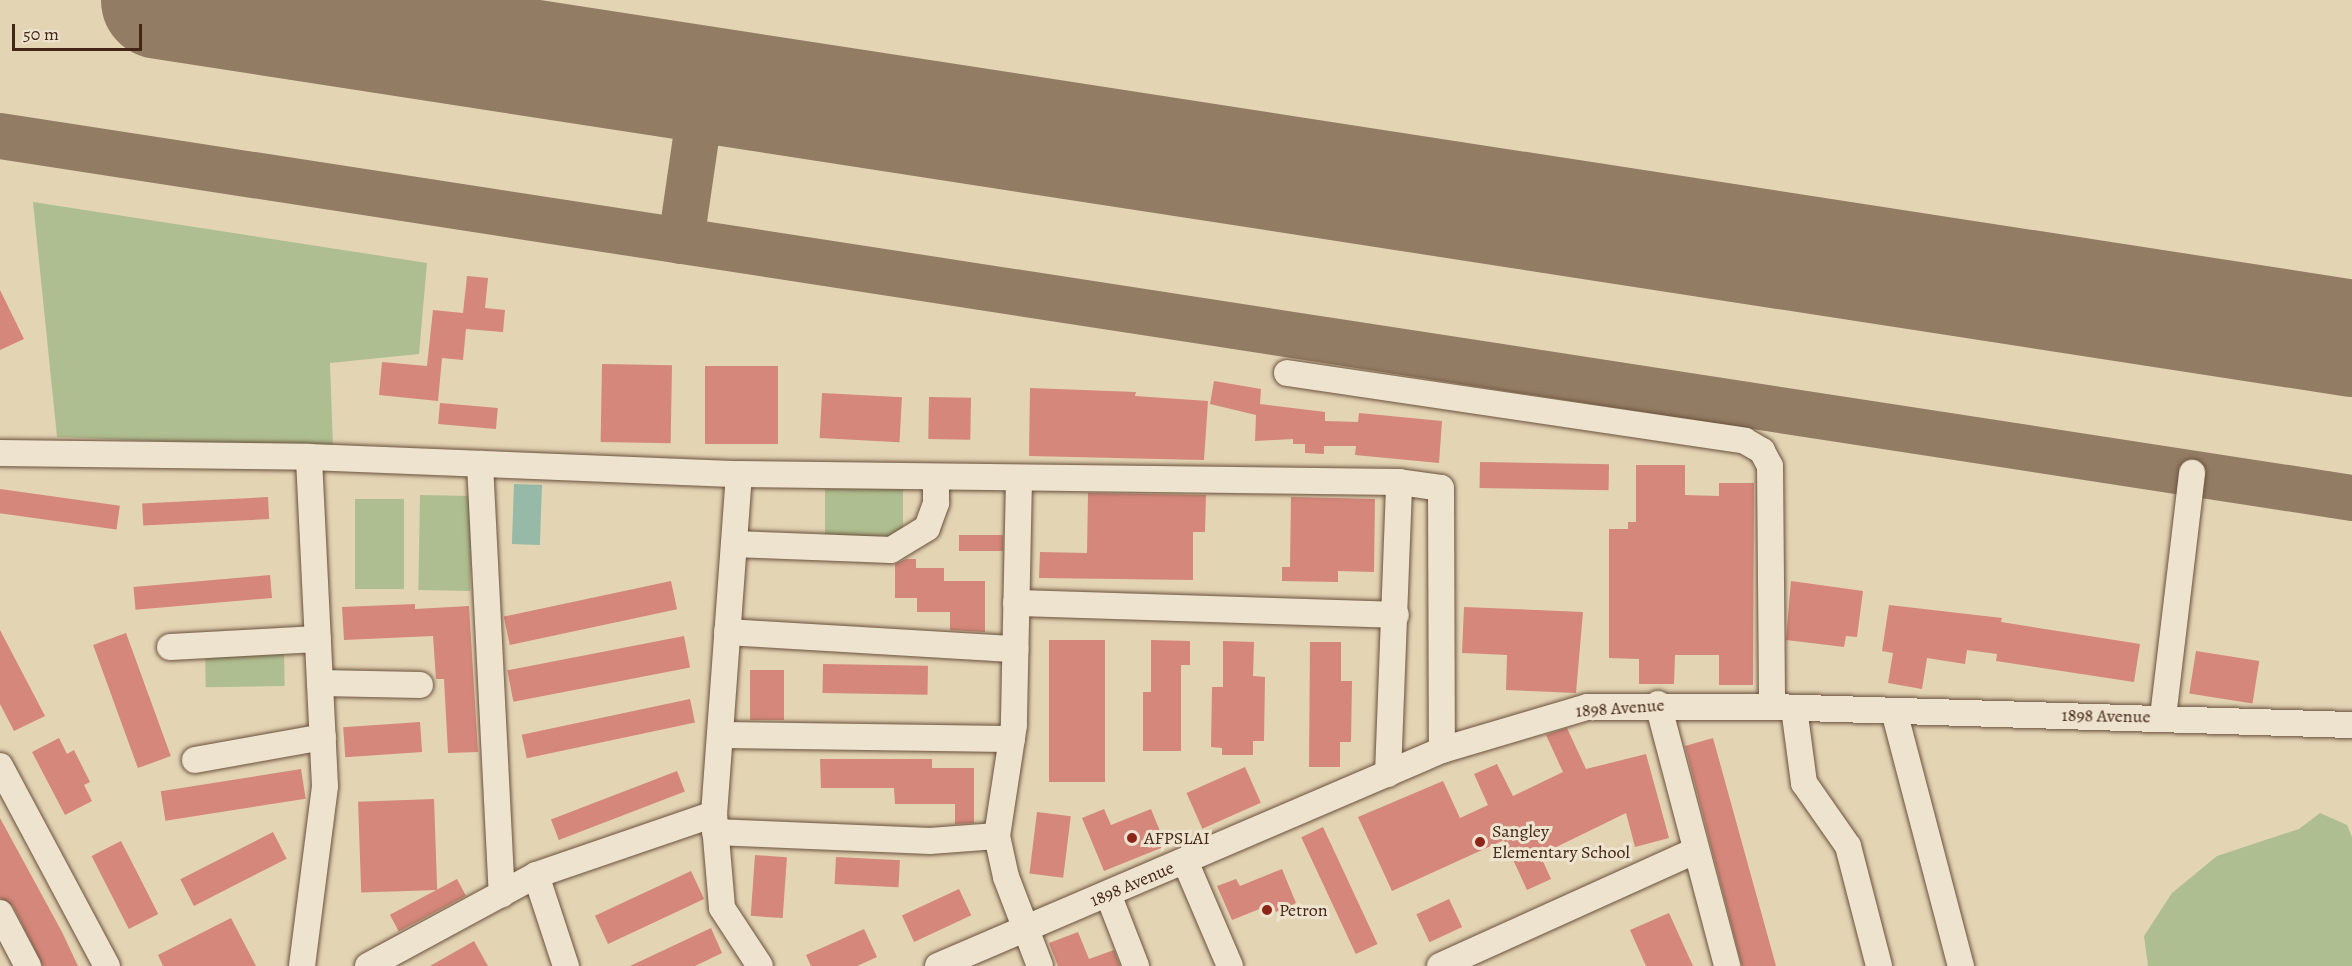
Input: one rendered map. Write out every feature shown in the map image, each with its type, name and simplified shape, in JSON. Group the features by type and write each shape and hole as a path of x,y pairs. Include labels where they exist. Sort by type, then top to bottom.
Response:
{"street":[{"path":"1287,373 1745,441 1762,451 1770,466 1783,707 1804,783 1848,846 1879,966"},
{"path":"0,453 309,457 739,474 1400,482 1441,489 1442,750"},
{"path":"302,966 325,786 309,457"},
{"path":"480,464 501,894"},
{"path":"2163,717 2192,473"},
{"path":"739,474 715,823 722,908 760,966"},
{"path":"734,544 891,550 927,528 936,503 936,477"},
{"path":"1018,479 1016,649 1012,739 997,836 1006,877 1028,928 1040,966"},
{"path":"1388,774 1400,482"},
{"path":"1016,603 1395,615"},
{"path":"728,632 1016,649"},
{"path":"170,647 318,639"},
{"path":"320,683 420,685"},
{"path":"1658,704 1727,966"},
{"name":"1898 Avenue","path":"938,966 1442,750 1551,715 1587,707 1658,704 2352,724"},
{"path":"1894,711 1961,966"},
{"path":"720,735 1012,739"},
{"path":"195,760 323,737"},
{"path":"0,766 107,966"},
{"path":"368,966 536,875 715,823 930,841 997,836"},
{"path":"1451,964 1695,851"},
{"path":"1185,861 1230,966"},
{"path":"536,875 566,966"},
{"path":"1108,894 1136,966"},
{"path":"0,914 28,966"}],"shaded area":[{"path":"33,202 427,263 419,354 330,363 333,448 57,437"},
{"path":"514,484 542,485 540,545 512,544"},
{"path":"825,489 903,489 903,536 825,536"},
{"path":"420,495 472,496 470,591 418,590"},
{"path":"355,499 404,499 404,589 355,589"},
{"path":"284,647 285,686 206,687 205,648"},
{"path":"2320,813 2347,825 2352,837 2352,966 2148,966 2144,936 2172,893 2217,856 2299,829"}],"building":[{"path":"467,276 488,278 485,308 505,310 503,332 466,329 463,360 442,358 438,401 379,395 382,362 427,366 433,310 463,313"},
{"path":"0,290 24,339 0,350"},
{"path":"602,364 672,365 671,443 601,442"},
{"path":"705,366 778,366 778,444 705,444"},
{"path":"1214,381 1261,389 1260,404 1325,412 1325,421 1358,422 1359,413 1442,421 1439,463 1355,455 1356,446 1324,446 1324,454 1305,453 1305,444 1293,444 1293,439 1255,441 1256,415 1210,404"},
{"path":"1030,388 1136,392 1135,396 1208,401 1204,460 1029,456"},
{"path":"822,393 902,397 900,442 820,438"},
{"path":"929,397 971,398 970,440 928,439"},
{"path":"440,403 498,408 496,429 438,424"},
{"path":"1480,462 1609,464 1609,490 1480,488"},
{"path":"1636,465 1685,465 1685,495 1719,496 1719,483 1754,483 1753,685 1719,685 1719,655 1675,655 1674,684 1639,684 1639,659 1609,658 1609,529 1628,529 1628,522 1636,522"},
{"path":"0,489 120,506 116,530 0,513"},
{"path":"1088,493 1206,495 1205,532 1193,532 1193,580 1039,578 1040,552 1087,553"},
{"path":"268,497 269,519 143,526 142,504"},
{"path":"1291,497 1375,499 1374,572 1338,571 1338,582 1282,581 1282,567 1290,567"},
{"path":"959,535 1003,535 1003,551 959,551"},
{"path":"906,559 916,559 916,568 944,568 944,581 985,581 985,632 950,630 950,612 917,612 917,598 895,598 895,564"},
{"path":"270,575 272,598 136,610 134,587"},
{"path":"671,581 677,609 510,645 504,617"},
{"path":"1791,581 1863,591 1857,637 1846,636 1844,647 1786,640"},
{"path":"415,604 415,609 469,606 478,752 448,753 444,679 436,679 433,636 344,640 342,607"},
{"path":"1889,605 2002,618 2001,622 2140,644 2134,682 1996,661 1997,654 1967,650 1965,664 1927,658 1922,689 1888,683 1893,653 1882,651"},
{"path":"1464,607 1583,612 1576,693 1506,690 1507,655 1462,653"},
{"path":"0,630 45,716 14,731 0,704"},
{"path":"126,633 171,756 138,768 93,645"},
{"path":"684,636 690,667 513,702 507,670"},
{"path":"1049,640 1105,640 1105,782 1049,782"},
{"path":"1151,640 1190,641 1190,665 1181,665 1181,751 1143,751 1143,692 1151,692"},
{"path":"1223,641 1254,642 1253,676 1265,677 1264,741 1253,741 1253,755 1222,755 1222,748 1211,747 1212,687 1223,687"},
{"path":"1310,642 1341,642 1341,681 1352,681 1351,742 1340,742 1340,767 1309,767"},
{"path":"2196,651 2259,661 2252,703 2189,693"},
{"path":"823,664 928,666 927,695 822,693"},
{"path":"750,670 784,670 784,720 750,720"},
{"path":"690,699 695,722 527,758 522,735"},
{"path":"420,722 422,752 345,757 343,727"},
{"path":"1567,728 1586,769 1646,754 1669,838 1635,847 1626,813 1540,855 1551,879 1527,890 1504,840 1392,891 1358,817 1443,781 1460,818 1488,805 1474,774 1497,764 1513,796 1563,772 1546,735"},
{"path":"59,738 67,754 74,750 90,782 84,785 92,801 65,815 32,752"},
{"path":"1713,738 1776,966 1742,966 1685,746"},
{"path":"820,759 932,759 932,768 974,768 974,823 955,824 955,804 895,804 894,788 821,788"},
{"path":"1245,767 1261,803 1202,829 1187,793"},
{"path":"301,769 306,799 165,821 161,791"},
{"path":"677,771 685,792 559,840 551,819"},
{"path":"434,799 437,890 361,893 358,802"},
{"path":"1104,809 1111,825 1151,809 1166,846 1104,871 1082,818"},
{"path":"1037,812 1071,816 1063,878 1029,874"},
{"path":"0,818 78,966 43,966 13,906 0,898"},
{"path":"1323,827 1378,944 1356,954 1301,837"},
{"path":"273,832 287,859 194,906 180,879"},
{"path":"121,841 158,914 129,929 92,856"},
{"path":"755,855 787,857 783,918 751,916"},
{"path":"836,857 900,860 898,887 835,884"},
{"path":"1282,869 1296,903 1276,912 1272,904 1232,920 1217,886 1236,879 1240,886"},
{"path":"691,871 704,899 608,944 595,916"},
{"path":"457,879 466,896 399,931 390,915"},
{"path":"959,889 971,915 914,942 902,916"},
{"path":"1449,899 1462,927 1429,942 1416,914"},
{"path":"1669,913 1693,966 1646,966 1630,930"},
{"path":"231,918 256,966 163,966 158,955"},
{"path":"711,928 722,953 695,966 630,966"},
{"path":"864,929 877,957 857,966 811,966 806,955"},
{"path":"1078,932 1089,959 1114,950 1120,966 1058,966 1049,943"},
{"path":"474,941 488,966 430,966"}],"taxiway":[{"path":"681,241 704,84"},
{"path":"0,136 2352,498"}],"runway":[{"path":"159,0 2352,338"}],"place":[{"name":"AFPSLAI","path":"1132,838"},
{"name":"Sangley Elementary School","path":"1480,842"},
{"name":"Petron","path":"1267,910"}]}
